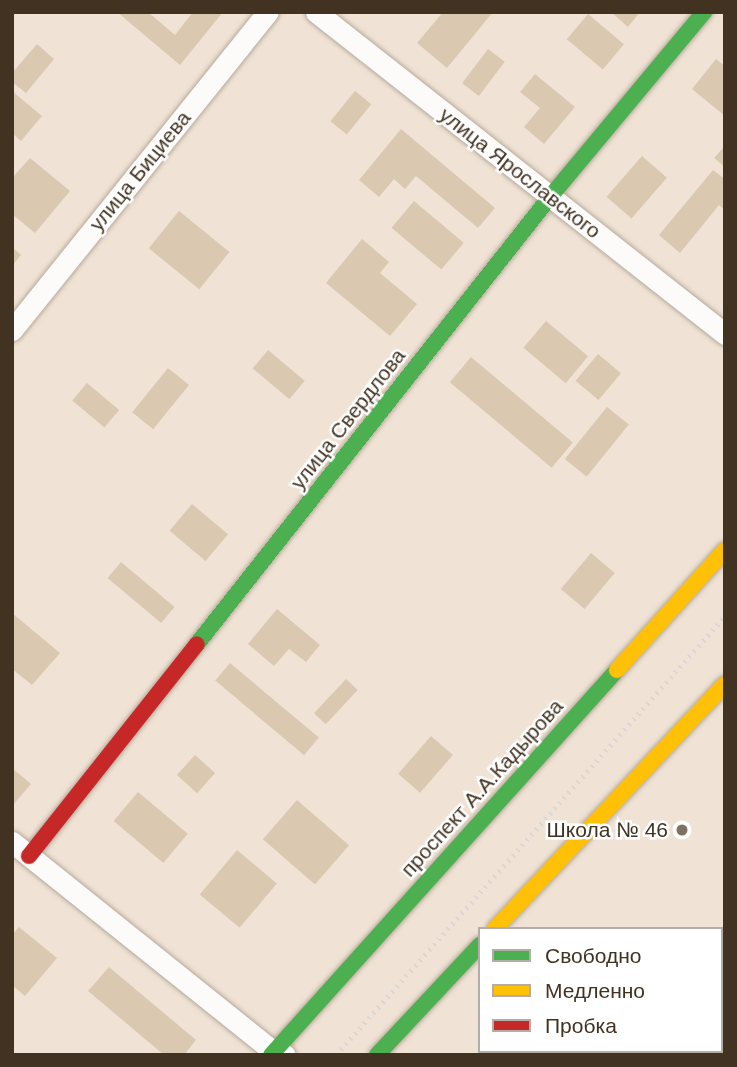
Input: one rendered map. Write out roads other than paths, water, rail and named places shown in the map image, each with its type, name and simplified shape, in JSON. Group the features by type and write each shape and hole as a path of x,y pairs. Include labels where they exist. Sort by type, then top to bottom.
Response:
{"street":[{"name":"улица Бициева","path":"12,330 268,12"},
{"name":"улица Ярославского","path":"316,12 725,334"},
{"name":"улица Свердлова","path":"29,856 550,197 704,12"},
{"name":"проспект А.А.Кадырова","path":"276,1054 725,550"},
{"path":"497,927 725,684"},
{"path":"12,842 276,1054"},
{"path":"377,1055 478,947"}],"place":[{"name":"Школа № 46","path":"682,830"}]}
